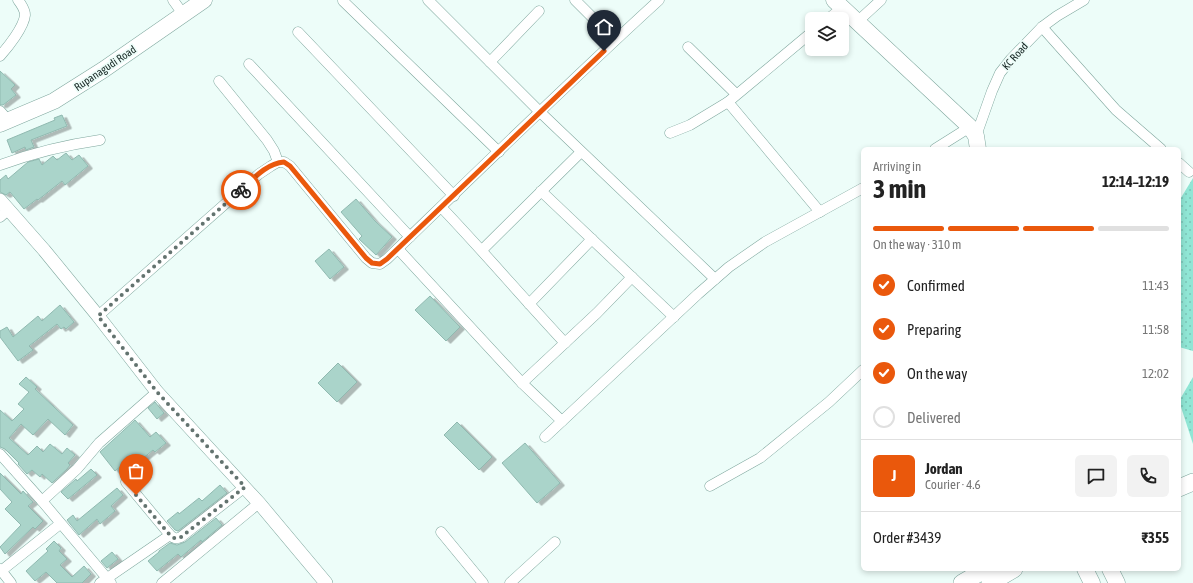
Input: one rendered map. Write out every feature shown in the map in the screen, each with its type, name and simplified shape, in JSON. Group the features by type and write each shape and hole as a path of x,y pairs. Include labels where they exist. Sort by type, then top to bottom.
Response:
{"highway":[{"path":"1181,487 1193,482"},
{"path":"962,583 983,571"},
{"path":"990,583 1011,571"}],"main road":[{"name":"Rupanagudi Road","path":"3,118 54,101 92,77 204,0"},
{"path":"838,4 975,137"},
{"path":"1085,571 1092,583"},
{"path":"1111,571 1117,583"}],"street":[{"path":"0,56 21,28 24,19 25,13 23,6 18,0"},
{"path":"173,0 183,14"},
{"path":"428,0 581,152 715,279"},
{"path":"575,0 615,40"},
{"path":"98,316 259,174 278,162 284,162 290,166 366,258 372,263 380,264 442,208 615,40 659,0"},
{"path":"857,22 881,0"},
{"name":"KC Road","path":"975,137 1000,73 1011,59 1042,27 1084,0"},
{"path":"343,1 499,152"},
{"path":"490,62 538,11"},
{"path":"1042,27 1116,110 1159,147"},
{"path":"298,32 454,196"},
{"path":"670,133 690,125 728,102 805,38"},
{"path":"688,47 736,94"},
{"path":"249,64 410,237"},
{"path":"219,81 267,140 274,150 278,162"},
{"path":"728,102 820,212"},
{"path":"942,147 975,137"},
{"path":"0,165 30,154 73,144 100,140"},
{"path":"482,250 581,152"},
{"path":"1181,165 1189,172"},
{"path":"545,437 729,267 766,242 861,189"},
{"path":"541,191 674,317"},
{"path":"442,208 482,250 565,343"},
{"path":"3,209 22,226 44,250 157,392 245,487 326,583"},
{"path":"529,304 592,239"},
{"path":"398,249 522,383 562,421"},
{"path":"522,383 597,314 632,277"},
{"path":"710,486 760,458 829,402 861,372"},
{"path":"42,501 77,469 99,443 157,392"},
{"path":"0,454 42,501 106,581 170,535"},
{"path":"126,482 173,538 181,537 245,487"},
{"path":"162,583 259,503"},
{"path":"11,583 1,570 60,524"},
{"path":"441,532 483,583"},
{"path":"510,583 555,542"}],"green space":[{"path":"1193,178 1193,351 1181,348 1181,198"},
{"path":"1193,377 1193,444 1181,407 1181,398"}],"building":[{"path":"0,71 15,85 11,89 16,95 3,105 0,105"},
{"path":"62,115 67,126 31,140 34,147 26,150 25,147 12,153 7,140 55,120 54,118"},
{"path":"66,153 72,160 79,155 88,166 65,185 62,181 24,209 10,192 6,195 0,192 0,180 6,175 8,179 28,162 39,159 42,165 53,156 57,160"},
{"path":"356,199 375,221 392,237 376,255 359,239 362,236 341,212"},
{"path":"329,249 344,267 330,279 315,261"},
{"path":"430,296 460,327 446,341 415,310"},
{"path":"60,305 74,322 66,329 64,327 61,329 57,324 29,346 33,350 18,361 0,337 0,331 7,327 13,337 38,316 42,321"},
{"path":"338,363 357,382 337,402 318,383"},
{"path":"26,377 37,387 35,389 73,425 65,435 48,419 33,435 21,424 9,438 28,455 37,446 43,452 50,444 62,454 67,448 75,455 68,463 70,465 67,469 52,483 42,474 40,477 32,470 27,474 18,464 19,463 5,449 0,447 0,410 12,421 24,409 18,404 29,392 19,384"},
{"path":"155,402 164,413 157,419 148,408"},
{"path":"135,420 150,437 156,432 166,443 155,452 153,450 142,459 140,456 129,465 126,462 115,471 100,452"},
{"path":"457,422 492,457 479,470 444,435"},
{"path":"525,443 560,483 537,503 502,463"},
{"path":"91,469 97,475 68,499 61,492 76,479 77,481"},
{"path":"0,473 21,494 23,491 33,502 28,506 43,521 35,529 33,527 5,554 0,547 21,525 5,509 12,502 0,489"},
{"path":"220,485 227,493 178,531 175,530 167,521 178,512 179,514 199,498 202,501"},
{"path":"117,488 123,495 111,506 115,511 100,524 97,519 79,535 67,520 73,515 77,521"},
{"path":"216,518 222,525 181,557 178,554 157,571 148,561 170,543 177,545 185,542"},
{"path":"54,541 61,548 59,551 67,559 60,565 72,577 84,566 91,574 82,583 57,583 46,572 35,581 26,571 48,551 46,549"},
{"path":"112,552 118,559 107,568 101,561"}],"way so far":[{"path":"136,495 170,535 173,538 177,538 181,537 245,487 157,392 98,316 241,190"}],"route":[{"path":"241,190 259,174 271,166 278,162 284,162 290,166 366,258 372,263 380,264 425,224 604,51"}]}
